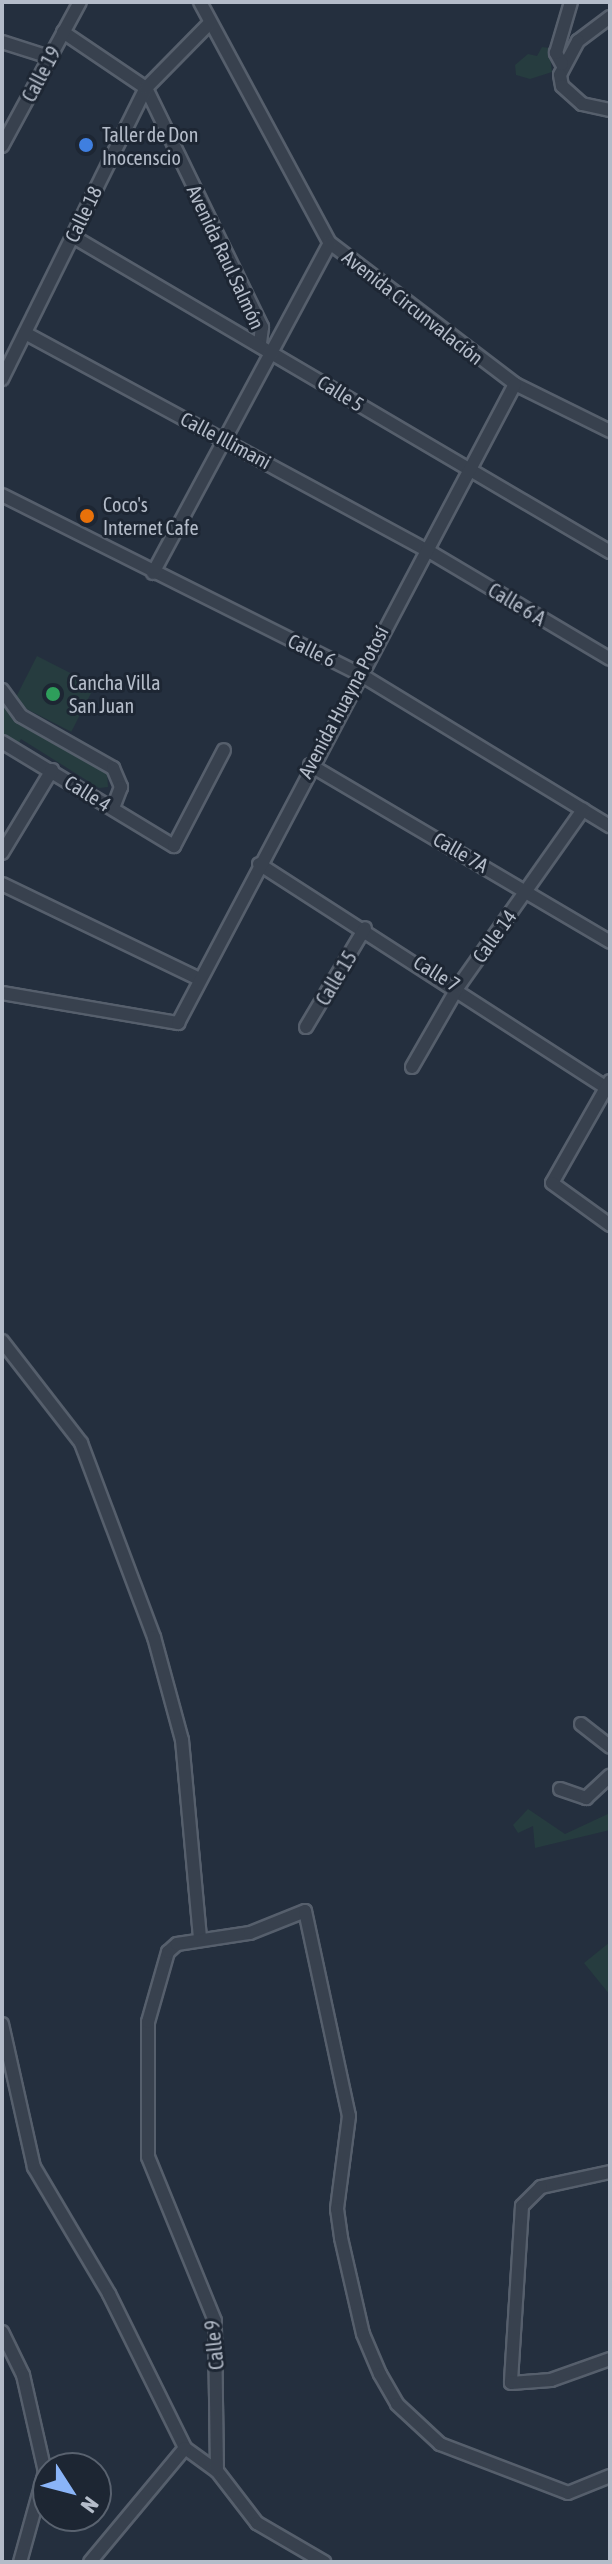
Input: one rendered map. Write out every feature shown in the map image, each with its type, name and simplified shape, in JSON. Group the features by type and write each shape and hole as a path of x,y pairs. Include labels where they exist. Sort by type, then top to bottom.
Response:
{"street":[{"name":"Calle 19","path":"2,146 80,2"},
{"name":"Avenida Circunvalación","path":"200,2 209,24 330,243 515,384 610,431"},
{"path":"571,2 556,53 562,64 562,86 582,104 610,110"},
{"path":"562,64 578,41 610,17"},
{"name":"Calle 18","path":"2,379 146,88 209,24"},
{"path":"63,32 146,88"},
{"path":"2,42 49,57"},
{"name":"Avenida Raul Salmón","path":"146,88 262,327 260,343"},
{"name":"Calle 5","path":"72,236 273,350 466,472 610,552"},
{"path":"153,573 330,243"},
{"name":"Calle Illimani","path":"25,333 425,549"},
{"name":"Avenida Huayna Potosí","path":"2,993 178,1023 358,673 515,384"},
{"name":"Calle 6","path":"2,495 358,673 610,826"},
{"name":"Calle 6 A","path":"425,549 610,659"},
{"path":"2,690 21,716 113,768 121,787 113,808"},
{"name":"Calle 4","path":"2,742 174,846 224,750"},
{"name":"Calle 7A","path":"310,765 610,942"},
{"path":"2,853 52,770"},
{"name":"Calle 14","path":"412,1067 458,987 583,810"},
{"name":"Calle 7","path":"259,864 365,928 609,1086"},
{"path":"2,884 199,979"},
{"name":"Calle 15","path":"306,1027 365,928"},
{"path":"609,1086 552,1183 610,1225"},
{"path":"2,1341 81,1443 154,1637 182,1740 200,1939 250,1933 305,1911 349,2116 337,2209 363,2334 397,2404 440,2444 568,2493 610,2476"},
{"path":"581,1724 610,1747"},
{"path":"560,1789 586,1798 610,1776"},
{"name":"Calle 9","path":"200,1939 168,1952 143,2054 148,2157 215,2321 217,2471"},
{"path":"2,2024 34,2167 109,2294 185,2448 217,2471 257,2523 324,2562"},
{"path":"610,2172 541,2187 522,2206 511,2383 551,2380 610,2359"},
{"path":"2,2332 23,2375 45,2472 20,2562"},
{"path":"90,2562 185,2448"}],"green space":[{"path":"542,47 549,48 552,72 530,79 516,75 515,65 528,54 537,56"},
{"name":"Cancha Villa San Juan","path":"37,656 95,686 71,732 13,702"},
{"path":"2,701 107,773 108,787 99,788 21,739 18,744 2,735"},
{"path":"528,1809 565,1834 610,1813 610,1830 535,1848 533,1826 518,1833 513,1825"},
{"path":"610,1942 610,1995 584,1963"}],"place":[{"name":"Taller de Don Inocenscio","path":"86,145"},
{"name":"Coco's Internet Cafe","path":"87,516"},
{"name":"Cancha Villa San Juan","path":"53,694"}]}
